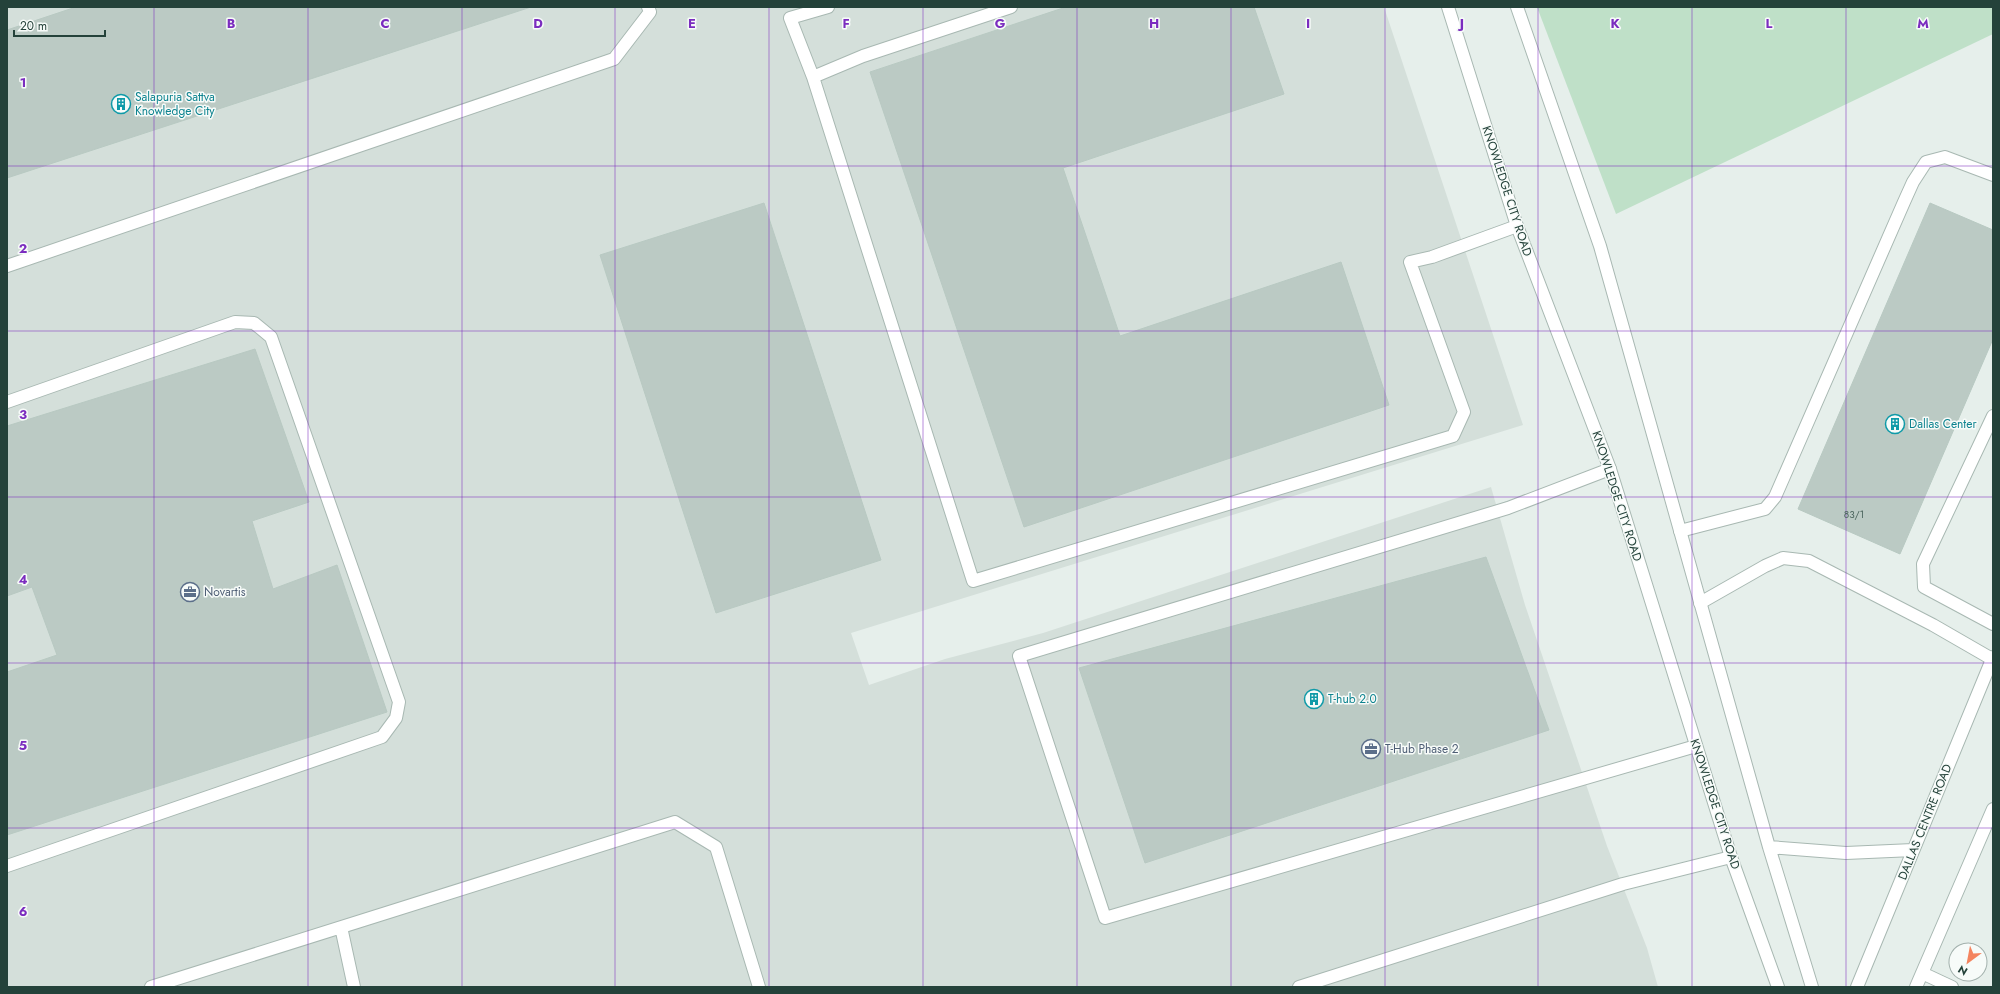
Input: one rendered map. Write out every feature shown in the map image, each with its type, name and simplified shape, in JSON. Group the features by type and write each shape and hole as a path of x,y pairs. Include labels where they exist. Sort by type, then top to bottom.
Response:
{"street":[{"path":"7,266 614,59 650,12 648,7"},
{"path":"828,7 790,18 813,77 973,581 1453,436 1464,412 1410,262 1432,258 1517,226"},
{"path":"813,77 863,56 1011,7"},
{"name":"KNOWLEDGE CITY ROAD","path":"1448,7 1517,226 1610,469 1731,857 1778,987"},
{"path":"1517,7 1600,246 1769,847 1812,987"},
{"path":"1680,530 1765,509 1775,497 1907,195 1913,182 1926,162 1945,157 1993,175"},
{"path":"7,402 235,322 254,323 271,337 399,702 396,718 382,737 7,866"},
{"path":"1993,416 1923,564 1924,587 1993,624"},
{"path":"1610,469 1508,508 1019,656 1105,918 1696,746"},
{"path":"1700,603 1765,566 1783,558 1809,561 1933,625 1992,658"},
{"name":"DALLAS CENTRE ROAD","path":"1857,987 1992,658"},
{"path":"1916,987 1993,809"},
{"path":"151,987 675,822 716,847 759,987"},
{"path":"1769,847 1846,852 1913,850"},
{"path":"1299,987 1623,884 1731,857"},
{"path":"341,927 354,987"},
{"path":"1922,973 1952,987"}],"shaded area":[{"name":"Salapuria Sattva Knowledge City","path":"7,7 1384,7 1523,425 851,633 869,685 945,659 1043,633 1491,487 1525,605 1607,846 1647,948 1658,987 7,987"}],"green space":[{"path":"1537,7 1993,7 1993,34 1616,214"}],"building":[{"name":"Salapuria Sattva Knowledge City","path":"76,7 531,7 7,178 7,30"},
{"path":"1066,7 1254,7 1284,94 1063,168 1120,336 1341,262 1389,405 1024,527 870,72"},
{"path":"764,203 881,560 716,613 600,255"},
{"name":"Dallas Center","path":"1930,203 1993,230 1993,339 1900,554 1798,509"},
{"name":"Novartis","path":"255,349 309,502 252,521 273,589 337,565 387,712 7,835 7,672 57,655 32,587 7,596 7,426"},
{"name":"T-hub 2.0","path":"1486,557 1549,730 1145,863 1079,668"}],"place":[{"name":"Salapuria Sattva Knowledge City","path":"121,104"},
{"name":"Dallas Center","path":"1895,424"},
{"name":"Novartis","path":"190,592"},
{"name":"T-hub 2.0","path":"1314,699"},
{"name":"T-Hub Phase 2","path":"1371,749"}]}
